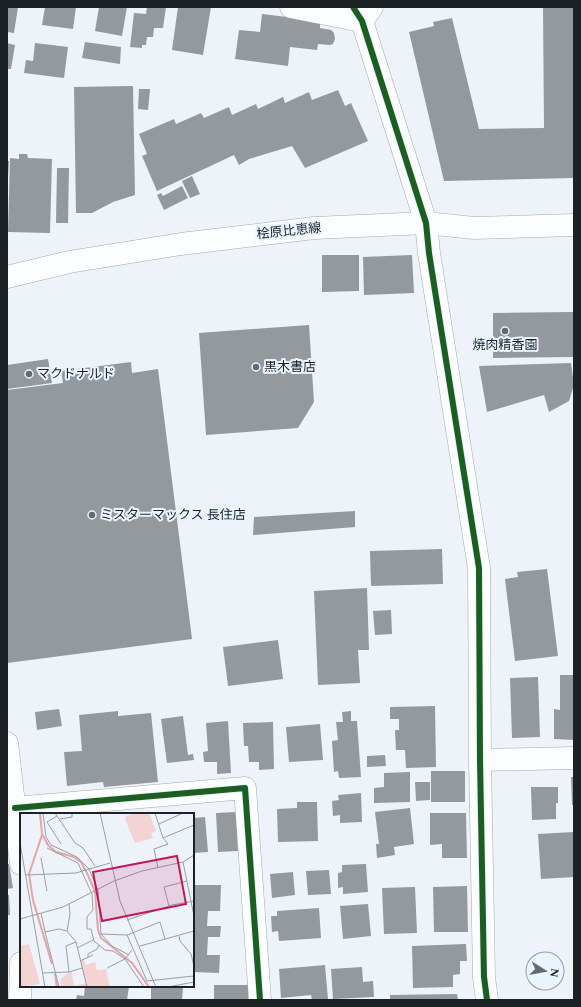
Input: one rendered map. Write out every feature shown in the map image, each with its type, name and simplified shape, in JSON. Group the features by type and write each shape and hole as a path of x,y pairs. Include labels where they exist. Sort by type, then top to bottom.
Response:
{"street":[{"path":"291,7 362,12 426,223 429,253 479,568 480,760 484,977 487,1000"},
{"name":"桧原比恵線","path":"7,277 69,262 181,244 314,228 426,223 474,228 574,225"},
{"path":"7,743 20,855"},
{"path":"480,760 574,758"},
{"path":"15,808 245,788 260,1000"},
{"path":"20,987 20,1000"}],"building":[{"path":"7,7 18,7 14,33 7,32"},
{"path":"45,7 76,7 73,29 42,25"},
{"path":"99,7 127,7 122,36 95,31"},
{"path":"147,7 166,7 163,28 154,28 153,37 147,37 146,45 142,45 142,48 130,47 134,13 146,14"},
{"path":"178,7 211,7 203,55 172,50"},
{"path":"543,7 574,7 574,178 444,181 409,32 434,26 433,22 452,18 479,129 544,128"},
{"path":"262,14 320,21 320,28 331,30 334,33 335,39 333,44 330,45 318,44 317,50 290,47 288,66 235,59 239,30 260,32"},
{"path":"85,42 121,47 120,64 82,58"},
{"path":"7,43 15,45 11,69 7,69"},
{"path":"35,43 68,47 64,78 24,73 26,60 33,61"},
{"path":"133,86 135,195 113,202 92,213 76,213 74,87"},
{"path":"139,89 150,89 148,110 138,109"},
{"path":"338,90 345,106 351,103 368,141 305,168 292,146 249,159 239,165 234,155 157,191 142,156 147,154 139,134 174,119 176,124 201,113 204,118 229,107 232,115 256,104 258,109 283,97 285,103 309,92 312,100"},
{"path":"19,154 27,154 28,158 52,159 50,233 8,232 10,158 19,159"},
{"path":"7,161 9,161 8,178 7,178"},
{"path":"57,168 69,168 68,223 56,223"},
{"path":"192,176 200,194 190,198 182,181"},
{"path":"182,186 188,198 164,210 157,195 161,193 163,196"},
{"path":"322,255 359,255 359,291 322,292"},
{"path":"412,255 414,293 364,295 363,257"},
{"path":"574,312 574,357 493,358 493,313"},
{"name":"黒木書店","path":"309,325 314,402 298,428 206,435 199,333"},
{"name":"マクドナルド","path":"48,359 52,383 7,389 7,365"},
{"name":"ミスターマックス 長住店","path":"131,362 132,373 158,369 192,639 7,663 7,390 63,383 61,371"},
{"path":"571,363 574,385 569,401 549,412 544,395 487,412 479,366"},
{"path":"355,511 355,527 253,535 254,517"},
{"path":"442,549 443,584 371,586 370,551"},
{"path":"547,569 558,656 515,661 505,579 518,577 517,572"},
{"path":"367,588 369,650 358,650 360,683 318,685 314,591"},
{"path":"391,610 392,634 375,635 373,611"},
{"path":"278,640 283,679 228,686 223,647"},
{"path":"560,675 574,675 574,740 554,739 554,709 560,710"},
{"path":"538,677 540,737 512,738 510,678"},
{"path":"435,706 436,767 406,768 405,750 396,750 395,730 399,730 399,719 390,719 390,707"},
{"path":"59,709 62,726 37,730 35,712"},
{"path":"118,711 118,716 151,713 158,782 104,787 103,782 67,786 64,752 82,751 79,715"},
{"path":"351,711 351,721 357,721 361,777 339,778 338,771 334,772 332,741 338,740 336,722 343,722 342,712"},
{"path":"183,716 188,755 193,754 194,760 167,763 161,719"},
{"path":"228,721 231,773 217,774 217,762 204,762 203,752 208,751 206,723"},
{"path":"273,722 274,769 259,770 259,762 249,762 248,746 244,746 243,723"},
{"path":"320,724 323,760 289,762 286,727"},
{"path":"385,755 386,766 367,767 367,756"},
{"path":"431,771 465,771 465,802 431,802"},
{"path":"410,772 410,802 374,803 374,788 384,787 384,773"},
{"path":"571,777 574,777 574,805 572,805"},
{"path":"415,782 430,782 430,800 416,801"},
{"path":"531,787 558,787 556,819 532,820"},
{"path":"361,793 362,822 340,823 340,815 333,816 332,801 339,800 338,795"},
{"path":"297,802 317,802 318,841 278,842 277,809 297,808"},
{"path":"410,808 414,844 394,847 395,855 377,858 376,844 379,844 375,812"},
{"path":"236,812 238,851 218,852 216,813"},
{"path":"430,813 466,813 467,858 442,858 442,844 430,845"},
{"path":"205,817 208,852 194,853 194,818"},
{"path":"574,832 574,877 541,879 538,834"},
{"path":"7,864 9,864 13,888 7,889"},
{"path":"366,864 368,892 343,894 343,887 338,888 338,873 342,872 342,865"},
{"path":"329,870 331,894 308,895 306,871"},
{"path":"293,872 295,895 272,898 270,874"},
{"path":"194,885 221,885 220,911 208,911 207,926 221,926 220,937 208,937 207,955 220,955 219,973 194,972"},
{"path":"467,886 468,932 434,932 433,887"},
{"path":"415,887 417,933 384,934 382,888"},
{"path":"7,895 9,895 10,915 7,915"},
{"path":"368,904 371,936 343,939 340,906"},
{"path":"319,908 321,938 279,941 278,931 272,932 271,916 277,916 277,911"},
{"path":"466,944 467,961 460,961 460,974 453,975 453,987 413,988 412,946"},
{"path":"325,965 328,999 312,1000 311,995 281,998 279,969"},
{"path":"362,967 363,982 373,981 374,997 333,999 331,969"},
{"path":"214,985 248,985 248,1000 214,1000"},
{"path":"85,987 129,987 127,1000 76,1000 77,995 84,996"},
{"path":"151,987 183,988 182,1000 151,1000"},
{"path":"457,994 458,1000 390,1000 390,995"}],"cycle path":[{"path":"353,7 362,21 426,223 429,253 479,568 480,760 484,977 487,1000"},
{"path":"15,808 245,788 260,1000"}],"place":[{"name":"焼肉精香園","path":"505,331"},
{"name":"黒木書店","path":"256,367"},
{"name":"マクドナルド","path":"29,374"},
{"name":"ミスターマックス 長住店","path":"92,515"}]}
